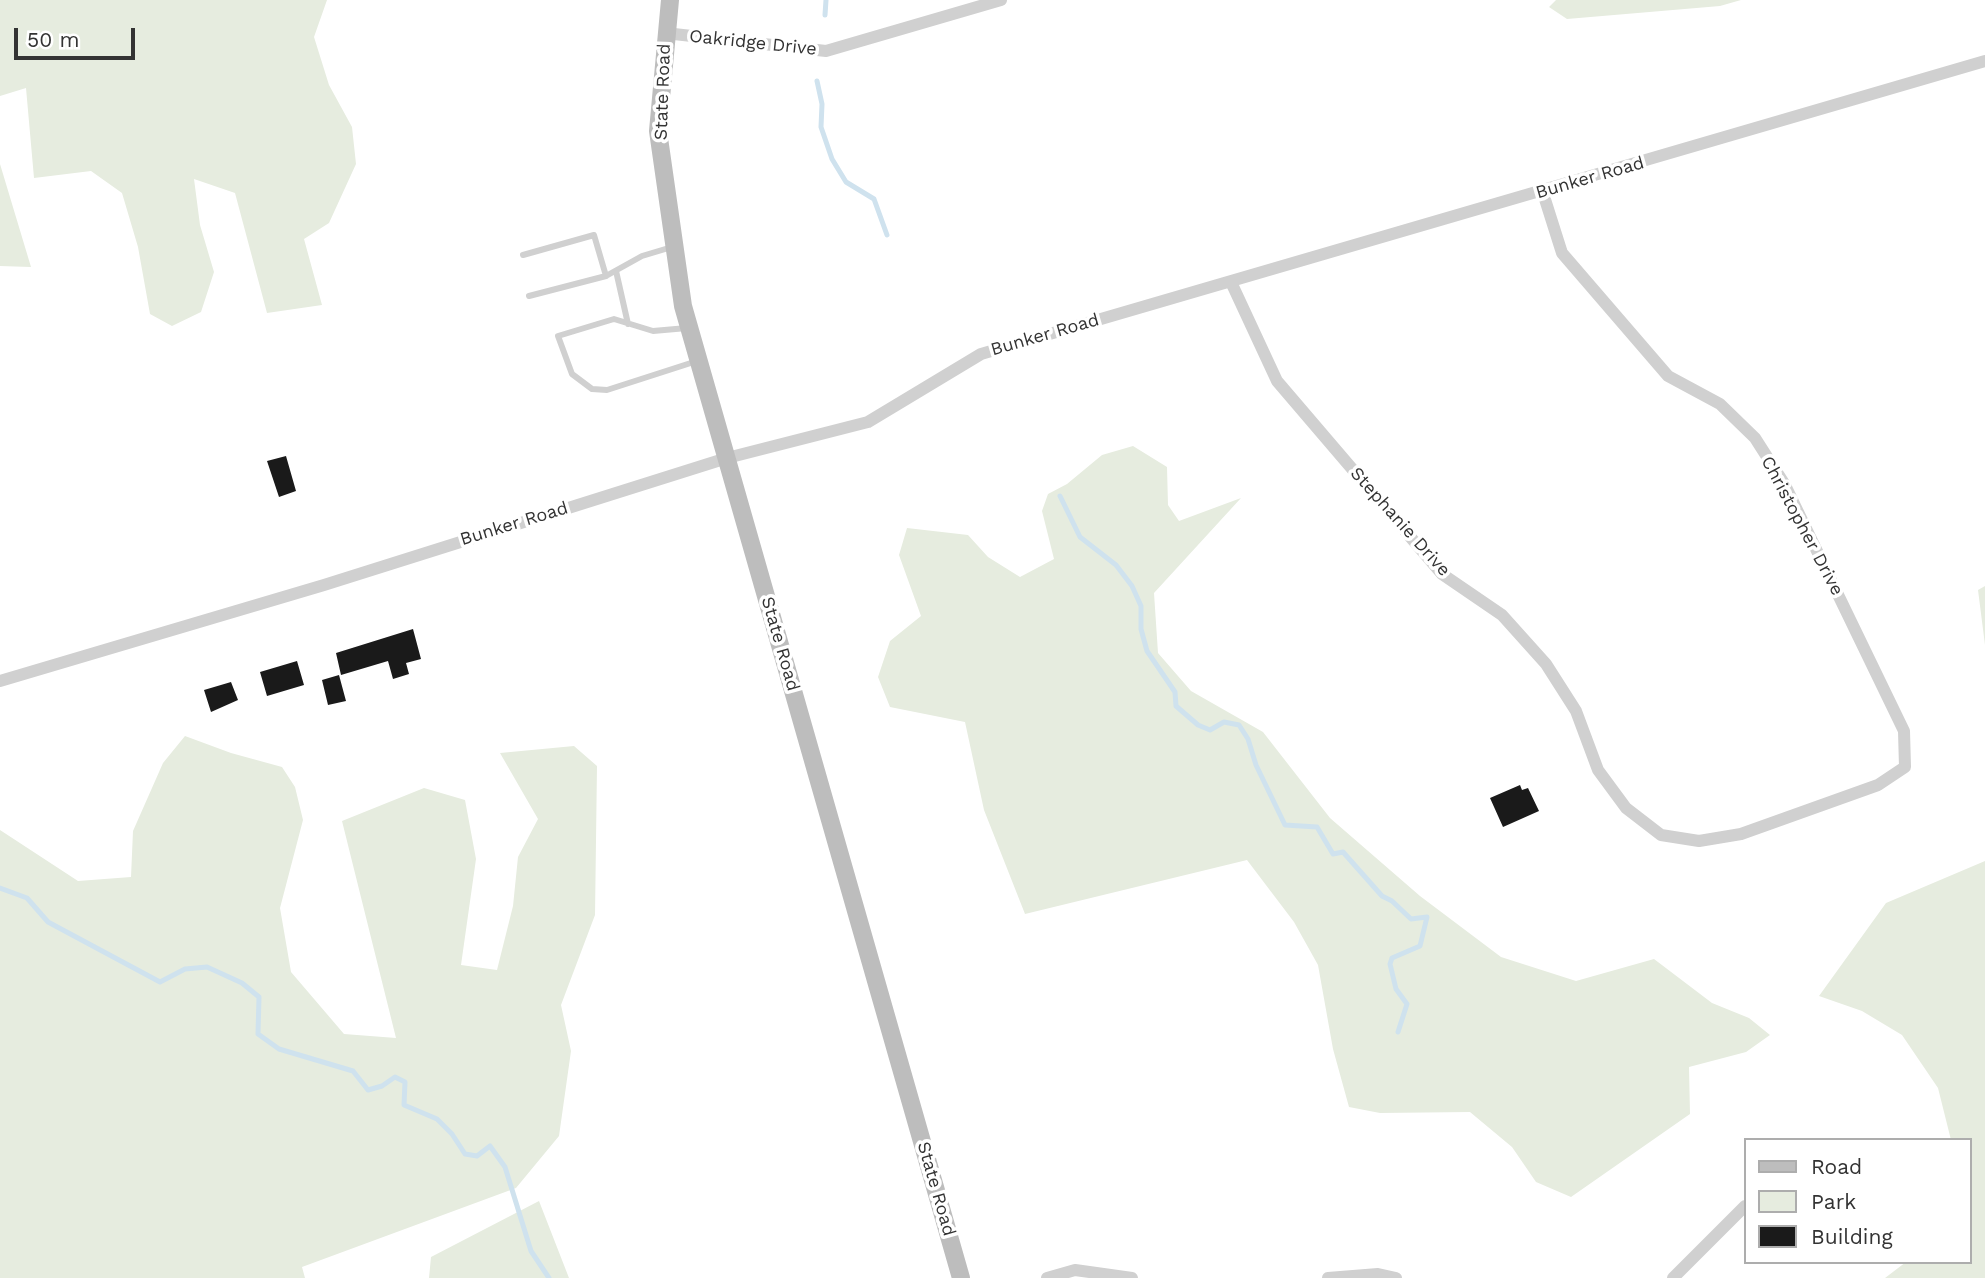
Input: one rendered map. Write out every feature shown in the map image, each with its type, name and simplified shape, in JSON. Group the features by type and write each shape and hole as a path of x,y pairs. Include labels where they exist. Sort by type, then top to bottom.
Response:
{"main road":[{"name":"State Road","path":"670,0 658,131 673,246 689,328 961,1278"}],"street":[{"name":"Oakridge Drive","path":"665,33 826,51 1001,0"},
{"name":"Bunker Road","path":"0,681 312,589 727,458 868,422 981,354 1542,193 1985,61"},
{"name":"Christopher Drive","path":"1542,193 1562,253 1668,376 1720,404 1755,438 1785,485 1904,731 1905,768"},
{"name":"Stephanie Drive","path":"1231,282 1277,381 1442,574 1502,615 1546,664 1576,711 1598,770 1626,808 1661,835 1699,841 1741,834 1878,785 1905,768"},
{"path":"1672,1278 1744,1207"},
{"path":"1047,1278 1075,1270 1132,1278"},
{"path":"1328,1278 1378,1274 1396,1278"}],"lane":[{"path":"523,255 594,235 606,276"},
{"path":"529,296 606,276 642,256 673,246"},
{"path":"616,271 628,324"},
{"path":"689,328 653,331 614,319 558,336 572,374 592,388 607,390 698,361"}],"green space":[{"path":"0,0 327,0 314,37 329,85 352,127 356,164 329,223 304,239 322,305 267,313 235,193 194,179 200,225 214,272 201,312 172,326 150,314 138,247 122,193 91,171 34,178 26,88 0,96"},
{"path":"1556,0 1741,0 1720,6 1567,19 1549,7"},
{"path":"0,164 31,267 0,266"},
{"path":"1133,446 1167,467 1168,505 1179,521 1241,498 1154,593 1158,653 1191,691 1263,732 1330,818 1420,896 1501,957 1576,981 1654,959 1712,1003 1749,1018 1770,1035 1746,1052 1689,1067 1690,1114 1571,1197 1536,1182 1512,1147 1470,1112 1380,1113 1349,1107 1333,1049 1318,965 1294,922 1247,860 1025,914 984,810 965,722 890,707 878,677 890,641 921,616 899,555 907,528 968,535 988,557 1020,577 1054,559 1042,511 1048,494 1067,484 1102,455"},
{"path":"1985,586 1985,645 1978,590"},
{"path":"185,736 231,753 282,767 295,787 303,820 280,908 291,972 344,1034 396,1038 342,821 424,788 465,800 476,859 461,965 497,970 513,906 518,857 538,819 500,753 574,746 597,766 595,915 561,1005 571,1051 559,1136 516,1188 302,1267 305,1278 0,1278 0,830 78,881 131,877 133,831 163,763"},
{"path":"1985,861 1985,1278 1885,1278 1903,1264 1971,1264 1971,1138 1950,1138 1938,1088 1902,1035 1862,1011 1819,996 1886,903"},
{"path":"539,1201 569,1278 429,1278 431,1257"}],"building":[{"path":"286,456 296,491 279,497 267,461"},
{"path":"413,629 421,659 406,663 409,674 393,679 388,661 341,675 336,653"},
{"path":"297,661 304,685 267,696 260,672"},
{"path":"339,675 346,701 328,705 322,680"},
{"path":"231,682 238,700 211,712 204,690"},
{"path":"1520,785 1522,790 1528,788 1539,811 1503,827 1490,798"}],"waterway":[{"path":"825,15 826,0"},
{"path":"817,81 822,104 821,127 832,159 846,182 874,199 887,235"},
{"path":"1060,496 1080,537 1116,565 1132,586 1141,606 1141,629 1147,651 1175,692 1176,706 1198,725 1210,730 1224,722 1239,725 1248,739 1256,765 1285,825 1317,827 1333,854 1343,852 1382,896 1392,901 1411,919 1427,917 1420,946 1392,958 1390,964 1396,989 1407,1004 1398,1032"},
{"path":"0,888 27,898 48,922 160,982 185,969 207,967 242,983 259,997 258,1034 279,1049 353,1071 368,1090 382,1086 395,1077 405,1082 404,1105 437,1119 452,1134 465,1154 477,1156 490,1146 505,1167 531,1251 549,1278"}]}
